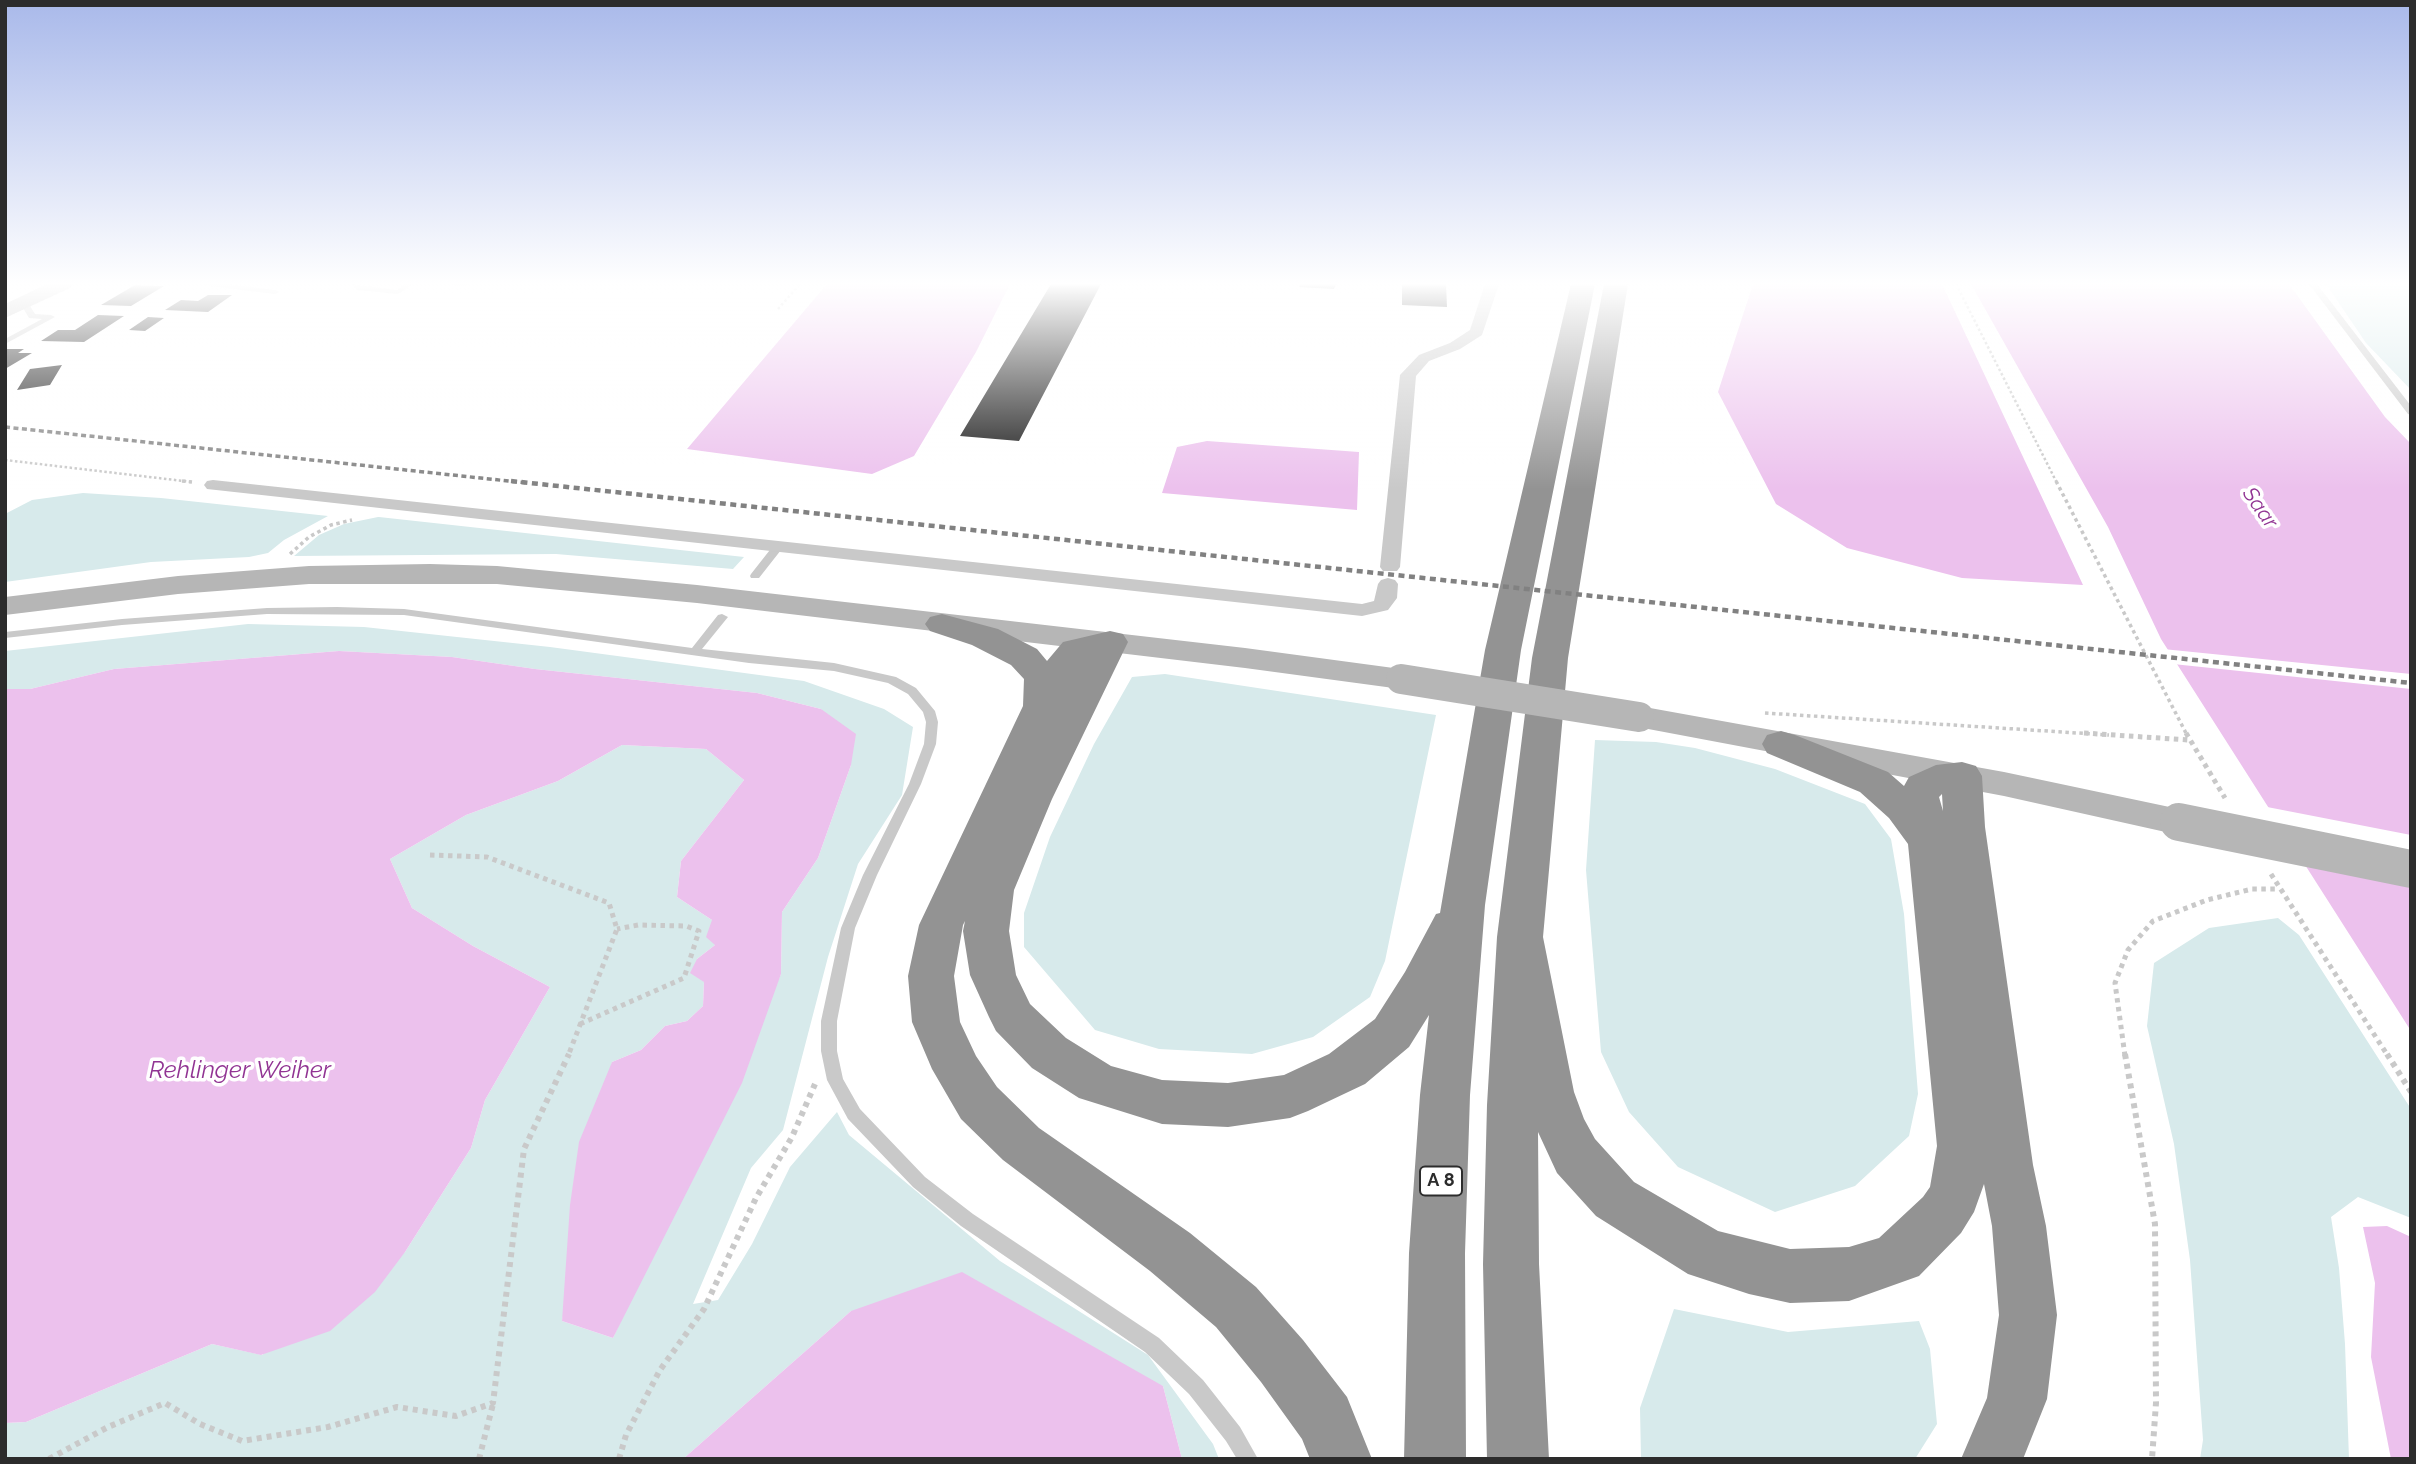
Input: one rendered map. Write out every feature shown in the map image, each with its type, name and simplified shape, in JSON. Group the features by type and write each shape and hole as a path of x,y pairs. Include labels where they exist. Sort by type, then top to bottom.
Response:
{"highway":[{"name":"A 8","path":"1435,1459 1437,1253 1445,1095 1463,905 1503,650 1569,352"},
{"path":"1518,1459 1511,1264 1512,1105 1520,937 1550,658 1604,352"},
{"path":"942,624 985,637 1024,657 1042,677 1042,706"},
{"path":"1110,642 1032,799 992,890 986,931 993,975 1013,1017 1049,1053 1097,1083 1162,1102 1228,1105 1290,1096 1347,1069 1392,1033 1422,985 1463,905"},
{"path":"1110,642 1076,650 1060,669 941,925 931,976 936,1023 957,1069 979,1103 1021,1144 1170,1252 1236,1307 1282,1361 1325,1419 1341,1459"},
{"path":"1770,728 1874,782 1903,808 1929,841"},
{"path":"1520,937 1549,1092 1560,1125 1576,1156 1615,1199 1643,1219 1708,1255 1790,1276 1849,1274 1899,1257 1942,1215 1955,1195 1960,1170 1963,1146 1929,841 1919,797 1923,787 1936,779 1962,776 1964,827 2007,1165 2019,1226 2028,1315 2017,1399 1992,1459"}],"main road":[{"path":"5,606 178,585 309,575 497,575 697,594 1401,679 1639,717 1770,728 1962,776 2411,869"}],"street":[{"path":"213,485 1362,610 1381,606 1387,598 1408,375 1424,358 1439,352"}],"lane":[{"path":"2365,352 2411,412"},
{"path":"755,576 776,548"},
{"path":"5,635 191,616 346,610 434,615 860,671 902,684 923,701 929,711 932,731 924,761 870,875 848,929 829,1021 829,1051 835,1080 854,1114 919,1182 967,1220 1153,1345 1196,1387 1233,1434 1248,1459"},
{"path":"695,651 722,617"}],"path":[{"path":"1991,352 2190,740 2232,809"},
{"path":"5,460 213,485"},
{"path":"288,555 309,537 331,526 411,506"},
{"path":"1770,728 1796,713 2190,740"},
{"path":"430,855 487,857 609,903 617,929 568,1056 524,1149 494,1404 479,1459"},
{"path":"2266,866 2411,1092"},
{"path":"2152,1459 2156,1403 2155,1224 2132,1105 2115,983 2128,950 2152,921 2207,900 2252,889 2280,889"},
{"path":"580,1024 684,978 699,931 686,926 638,925 617,929"},
{"path":"619,1459 626,1435 660,1370 704,1309 756,1198 792,1137 829,1051"},
{"path":"49,1459 108,1427 165,1403 200,1424 242,1441 328,1427 397,1407 456,1416 494,1404"}],"shaded area":[{"path":"2375,352 2411,352 2411,390"},
{"path":"83,493 161,498 328,516 284,540 268,553 249,557 151,562 5,582 5,514 32,500"},
{"path":"378,517 744,557 733,569 556,554 294,556 319,535 344,524"},
{"path":"248,624 364,627 550,647 804,681 884,709 913,727 902,795 858,864 828,957 783,1130 751,1168 693,1304 718,1300 752,1244 790,1167 837,1112 849,1135 1000,1261 1148,1355 1213,1444 1219,1459 1182,1459 1163,1386 851,1311 683,1459 5,1459 5,1423 26,1422 212,1344 262,1355 405,1252 471,1148 485,1100 550,987 473,946 412,908 390,859 466,815 558,781 622,745 706,749 744,780 681,861 677,897 712,920 715,945 697,959 704,982 703,1006 687,1021 665,1026 641,1050 612,1062 562,1321 613,1338 781,974 782,912 818,858 851,765 821,709 757,693 535,669 452,657 339,651 114,669 30,689 5,689 5,651"},
{"path":"1165,674 1436,715 1385,961 1370,997 1313,1037 1252,1054 1159,1049 1095,1030 1024,947 1024,913 1050,837 1094,744 1132,677"},
{"path":"1595,740 1656,742 1695,748 1775,769 1865,804 1891,839 1904,914 1918,1094 1909,1136 1855,1186 1775,1212 1678,1167 1629,1112 1601,1052 1586,870"},
{"path":"2278,918 2299,935 2411,1109 2411,1218 2358,1197 2331,1217 2339,1268 2345,1344 2349,1459 2200,1459 2203,1440 2190,1260 2174,1144 2147,1026 2154,963 2209,928"},
{"path":"1674,1309 1788,1332 1919,1321 1930,1349 1937,1424 1915,1459 1641,1459 1640,1408"}],"water":[{"path":"769,352 976,352 914,456 872,474 687,449"},
{"path":"1731,352 1974,352 2083,585 1962,578 1847,548 1776,504 1718,392"},
{"name":"Saar","path":"2010,352 2338,352 2385,417 2411,444 2411,1031 2161,639 2108,527"},
{"path":"1207,441 1359,452 1357,510 1162,493 1177,447"},
{"name":"Rehlinger Weiher","path":"339,651 452,657 535,669 757,693 821,709 856,734 851,765 818,858 782,912 781,974 742,1083 613,1338 562,1321 570,1205 579,1142 612,1062 641,1050 665,1026 687,1021 703,1006 704,982 690,973 697,959 715,945 706,937 712,920 677,897 681,861 744,780 706,749 622,745 558,781 466,815 390,859 412,908 473,946 550,987 485,1100 471,1148 405,1252 375,1292 330,1331 261,1355 212,1344 26,1422 5,1423 5,689 30,689 114,669"},
{"path":"2387,1226 2411,1237 2411,1459 2391,1459 2371,1357 2375,1283 2363,1227"},
{"path":"962,1272 1163,1386 1182,1459 683,1459 851,1311"}],"pier":[{"path":"2163,649 2411,674 2411,689 2173,664"},
{"path":"2262,806 2411,835 2411,885 2297,860"}],"building":[{"path":"5,352 32,353 5,369"},
{"path":"1010,352 1065,352 1019,441 960,436"},
{"path":"62,365 50,385 17,390 30,369"}],"railway":[{"path":"5,427 527,483"},
{"path":"511,481 2411,683"}]}
